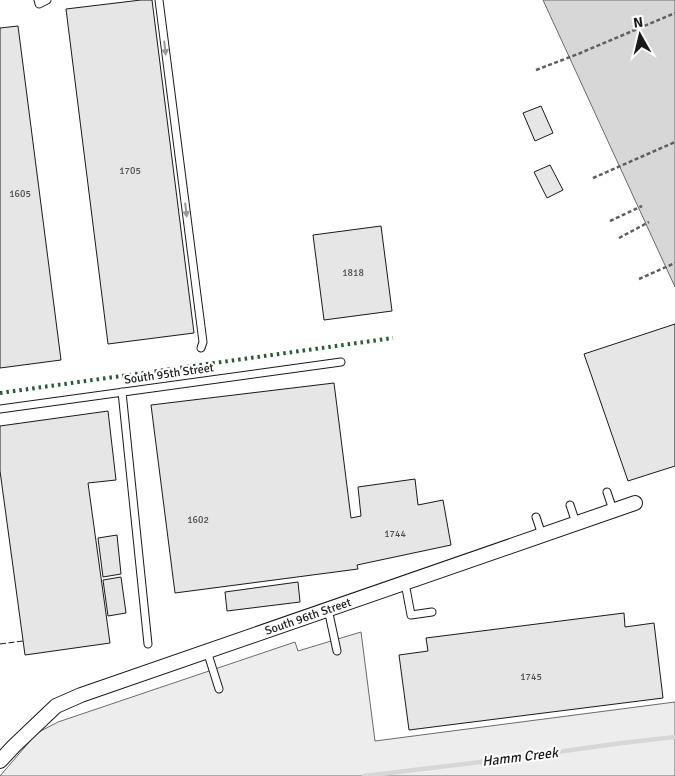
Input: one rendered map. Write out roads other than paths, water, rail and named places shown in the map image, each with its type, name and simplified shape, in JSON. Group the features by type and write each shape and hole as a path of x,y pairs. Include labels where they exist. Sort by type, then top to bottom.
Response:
{"street":[{"name":"South 96th Street","path":"0,761 56,706 81,695 635,503"}],"lane":[{"path":"39,2 47,0"},
{"path":"159,0 203,342 202,348"},
{"name":"South 95th Street","path":"0,409 341,362"},
{"path":"122,392 148,644"},
{"path":"607,492 613,510"},
{"path":"570,505 576,524"},
{"path":"536,517 542,535"},
{"path":"405,582 410,615 432,612"},
{"path":"328,609 337,652"},
{"path":"207,651 219,689"}],"waterway":[{"name":"Hamm Creek","path":"364,776 675,737"}]}
